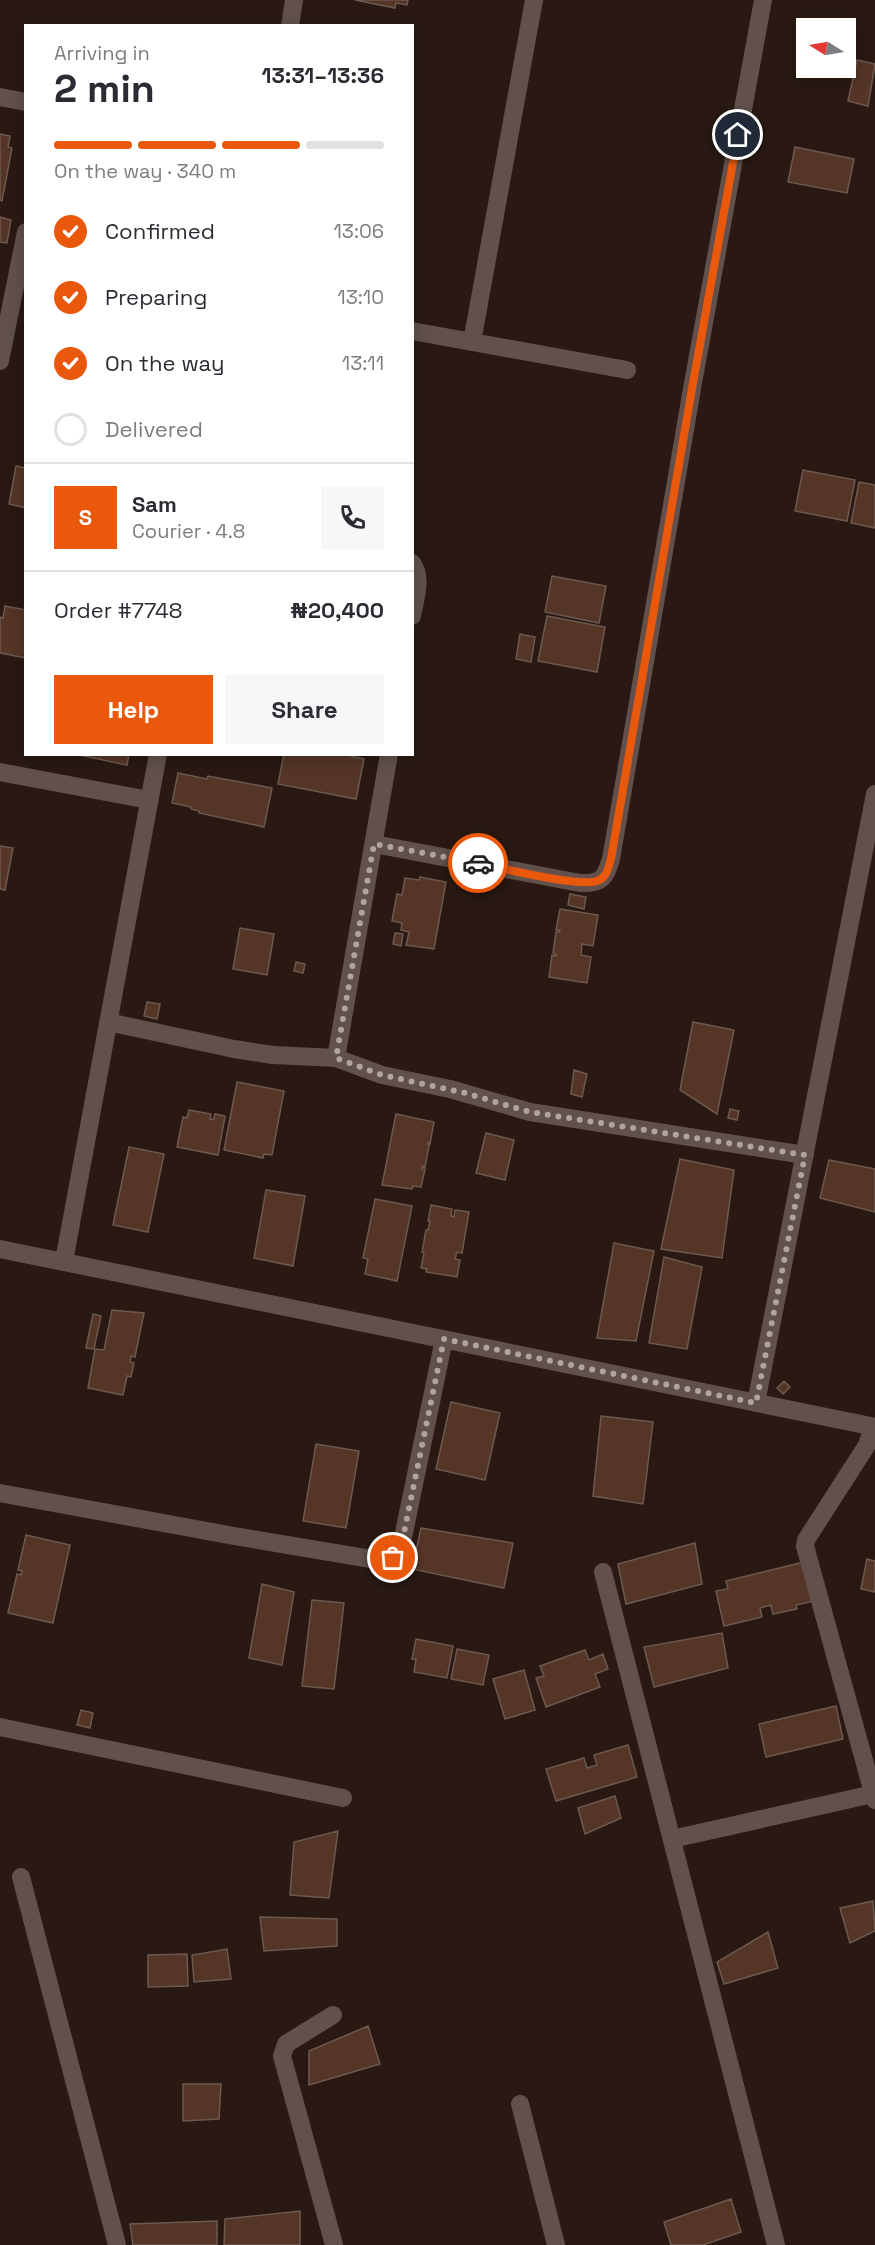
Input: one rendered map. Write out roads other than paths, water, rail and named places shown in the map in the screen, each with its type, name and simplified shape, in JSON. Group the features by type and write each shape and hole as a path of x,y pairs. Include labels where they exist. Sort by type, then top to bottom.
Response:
{"street":[{"path":"290,24 294,0"},
{"path":"471,342 534,0"},
{"path":"374,844 580,883 599,881 606,875 611,859 693,383 763,0"},
{"path":"0,97 24,102"},
{"path":"0,361 24,242"},
{"path":"414,331 627,370"},
{"path":"414,566 418,571 414,604"},
{"path":"64,1261 158,756"},
{"path":"336,1058 389,756"},
{"path":"0,772 149,800"},
{"path":"756,1403 875,794"},
{"path":"108,1022 234,1049 273,1055 336,1058 382,1075 460,1092 530,1112 805,1155"},
{"path":"0,1249 874,1427 867,1445 806,1540 805,1546 874,1797 672,1839"},
{"path":"0,1493 383,1561 393,1558 400,1552 444,1339"},
{"path":"603,1572 776,2245"},
{"path":"0,1727 343,1798"},
{"path":"21,1877 117,2245"},
{"path":"333,2015 286,2044 282,2056 334,2245"},
{"path":"520,2104 556,2245"}]}
